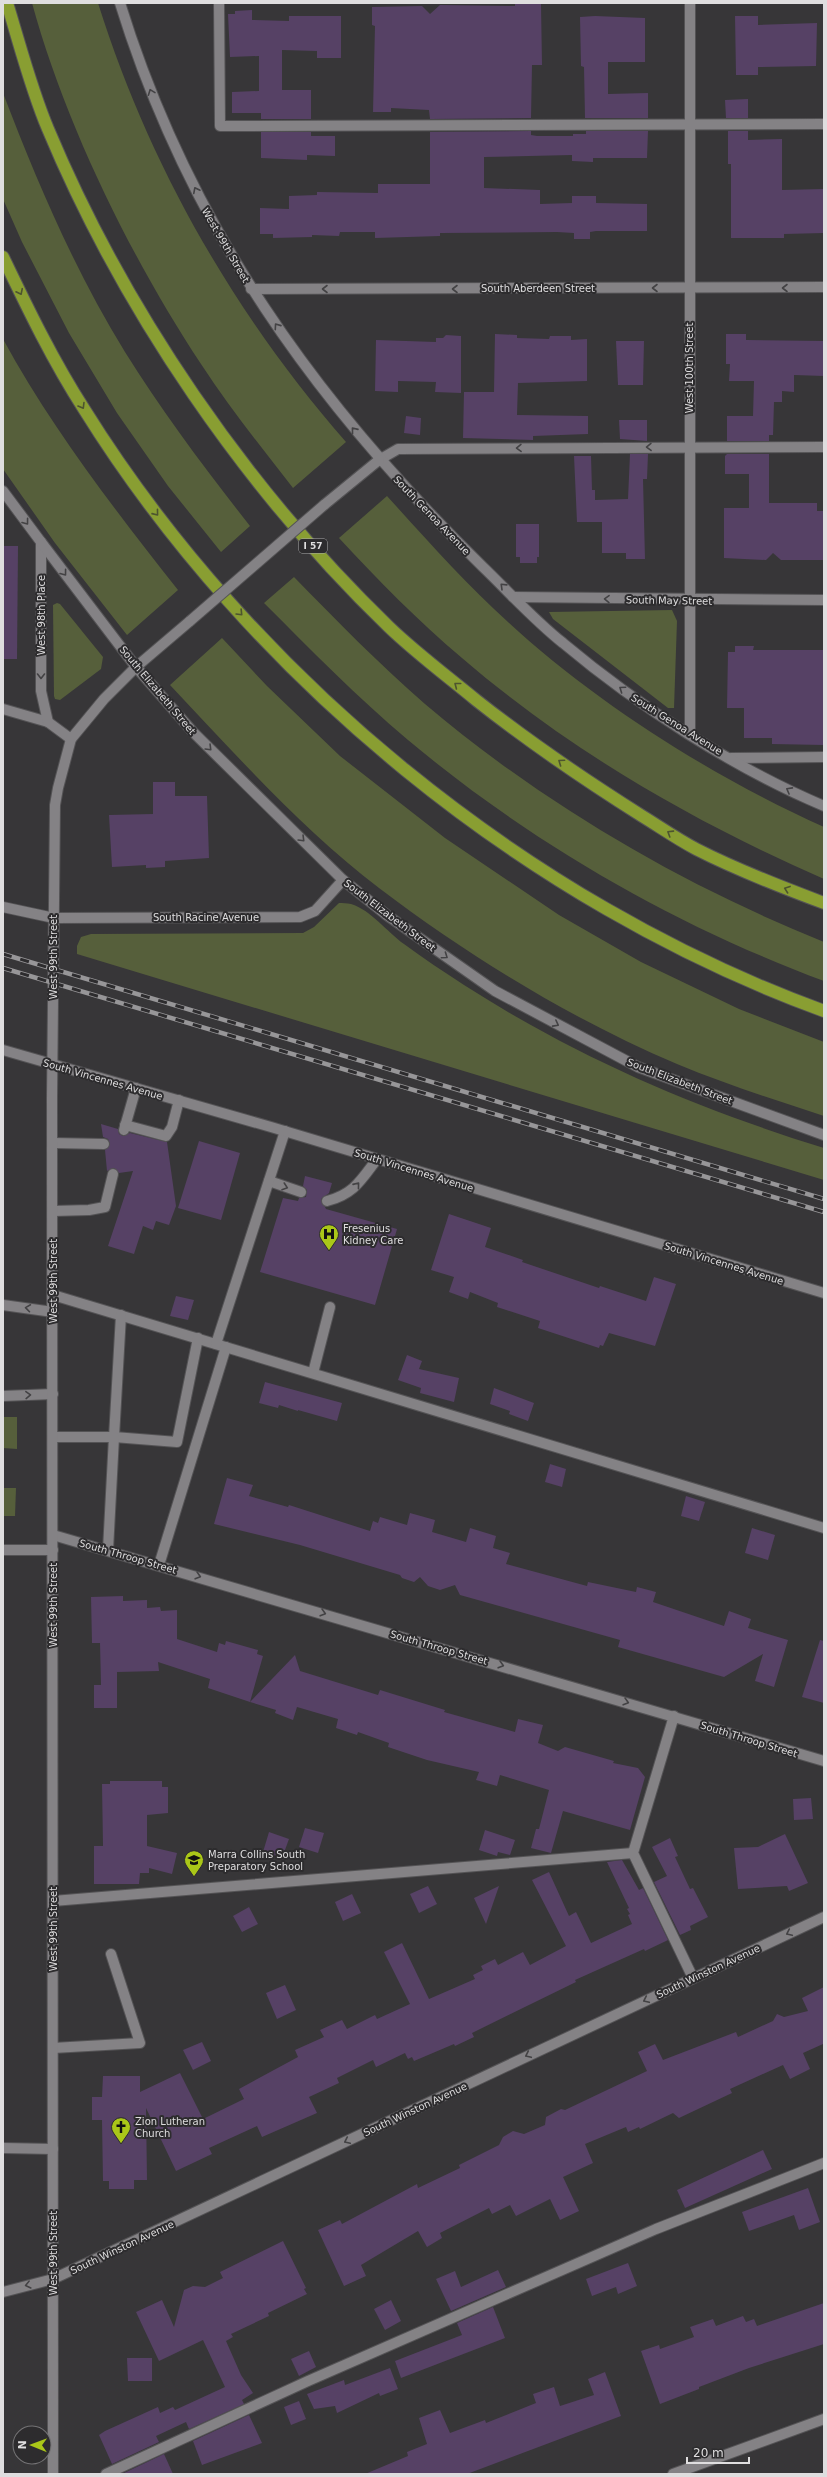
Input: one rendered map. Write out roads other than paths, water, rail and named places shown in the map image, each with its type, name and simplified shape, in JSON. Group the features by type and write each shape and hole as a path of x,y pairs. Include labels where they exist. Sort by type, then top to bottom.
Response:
{"highway":[{"name":"I 57","path":"8,3 47,126 93,227 138,306 210,415 273,501 326,560 390,628 448,677 514,729 607,794 695,848 776,885 824,903"},
{"path":"3,257 32,317 84,409 145,498 223,596 304,680 367,738 443,800 542,870 633,924 719,968 824,1011"}],"street":[{"name":"West 99th Street","path":"120,3 133,47 164,129 216,231 251,289 312,377 379,460"},
{"path":"219,3 220,126 690,123 824,124"},
{"name":"West 100th Street","path":"690,3 688,447 690,734"},
{"name":"South Aberdeen Street","path":"251,289 824,287"},
{"path":"3,709 48,722 71,738 104,699 136,667 324,505 379,460 398,449 824,447"},
{"name":"South Genoa Avenue","path":"379,460 438,524 560,641 601,674 690,734 798,795 824,806"},
{"path":"3,491 41,542"},
{"name":"South Elizabeth Street","path":"41,542 136,667 193,732 344,880 388,916 495,991 638,1067 824,1135"},
{"name":"West 98th Place","path":"41,542 40,691 48,722"},
{"name":"South May Street","path":"514,597 688,600 824,600"},
{"name":"West 99th Street","path":"53,2474 52,1211 54,918 56,805 58,788 71,738"},
{"path":"731,758 824,757"},
{"name":"South Racine Avenue","path":"3,907 54,918 300,917 315,911 344,880"},
{"name":"South Vincennes Avenue","path":"3,1050 285,1131 824,1293"},
{"path":"136,1088 124,1128 166,1136 172,1127 179,1100"},
{"path":"159,1565 221,1345 285,1131"},
{"path":"53,1143 104,1144"},
{"path":"328,1201 342,1197 353,1190 377,1159"},
{"path":"52,1211 89,1210 104,1207 113,1174"},
{"path":"269,1182 301,1192"},
{"path":"53,1295 824,1528"},
{"path":"3,1305 53,1312"},
{"path":"313,1373 330,1307"},
{"path":"108,1550 121,1315"},
{"path":"53,1437 114,1436 177,1442 198,1338"},
{"path":"3,1396 53,1394"},
{"name":"South Throop Street","path":"53,1535 824,1761"},
{"path":"3,1550 53,1550"},
{"path":"674,1716 633,1853 693,1978"},
{"path":"53,1901 633,1853"},
{"name":"South Winston Avenue","path":"3,2292 53,2279 824,1916"},
{"path":"53,2048 140,2044 111,1954"},
{"path":"3,2148 53,2148"},
{"path":"106,2474 308,2381 656,2229 824,2162"},
{"path":"673,2474 824,2419"}],"railway":[{"path":"3,954 824,1199"},
{"path":"3,968 824,1212"}],"place":[{"name":"Fresenius Kidney Care","path":"329,1251"},
{"name":"Marra Collins South Preparatory School","path":"194,1877"},
{"name":"Zion Lutheran Church","path":"121,2144"}]}
